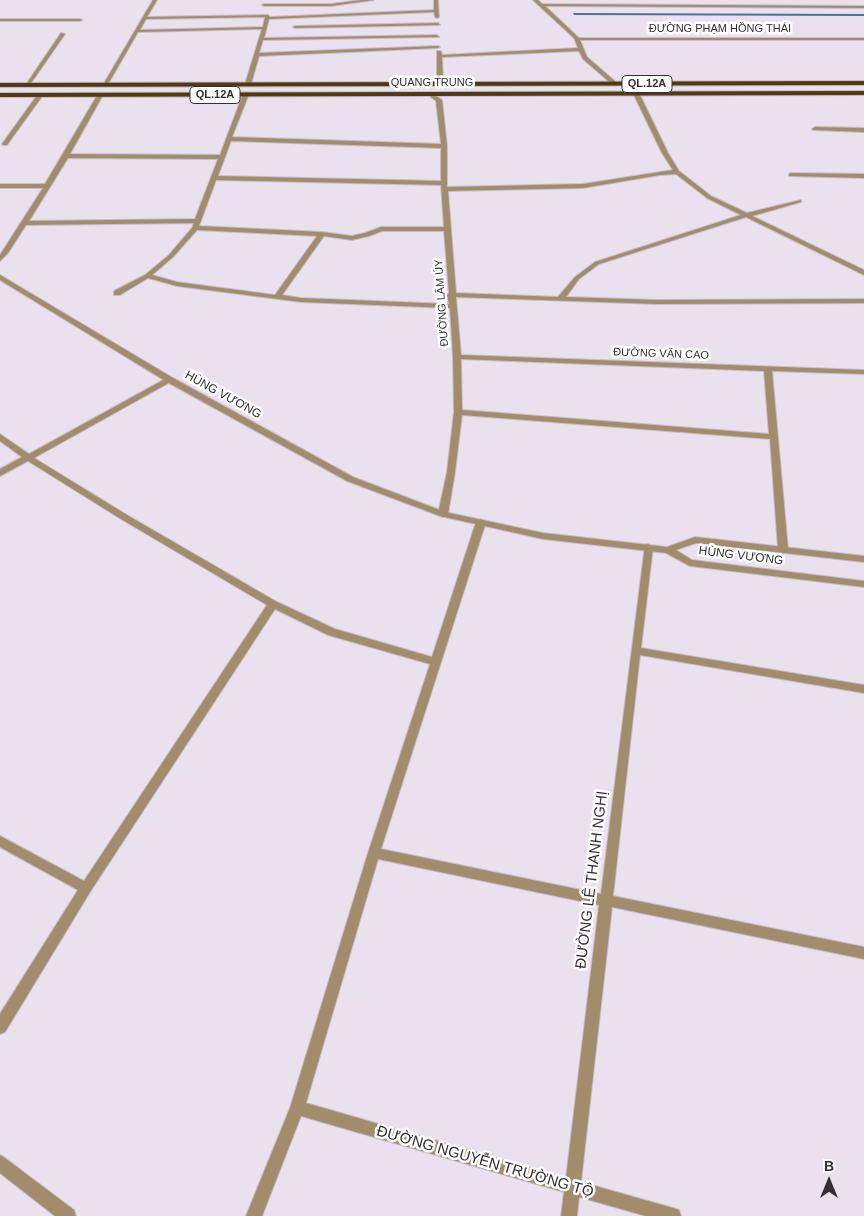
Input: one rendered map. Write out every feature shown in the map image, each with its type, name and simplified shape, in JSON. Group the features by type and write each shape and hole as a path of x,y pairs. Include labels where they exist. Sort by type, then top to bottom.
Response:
{"highway":[{"name":"QUANG TRUNG","path":"0,85 864,83"},
{"path":"100,95 105,84"},
{"path":"430,84 430,94"},
{"name":"QUANG TRUNG","path":"0,96 864,93"}],"street":[{"path":"105,84 155,0"},
{"path":"260,15 264,3 332,5 372,0"},
{"path":"430,84 440,79 441,56 437,36 436,0"},
{"path":"535,0 577,39 585,58 615,84"},
{"path":"761,0 772,6"},
{"path":"543,6 864,7"},
{"path":"146,18 260,15 267,16 268,18 436,11"},
{"path":"248,84 268,18"},
{"path":"0,20 80,20"},
{"path":"295,27 438,24"},
{"path":"136,31 265,28"},
{"path":"27,85 63,34"},
{"path":"262,39 437,36"},
{"name":"ĐƯỜNG PHẠM HỒNG THÁI","path":"577,39 864,38"},
{"path":"256,55 438,47"},
{"path":"441,56 581,49"},
{"path":"636,93 665,153 677,172 709,198 864,273"},
{"path":"118,293 148,276 172,256 197,225 222,157 231,139 246,94"},
{"name":"ĐƯỜNG LÂM ÚY","path":"430,94 439,100 444,146 444,186 457,357 458,412 444,514"},
{"path":"5,144 40,95"},
{"path":"0,259 66,156 100,95"},
{"path":"815,129 864,130"},
{"path":"231,139 444,146"},
{"path":"66,156 222,157"},
{"path":"214,178 444,186 583,186 660,173 677,172"},
{"path":"791,175 864,176"},
{"path":"0,186 46,186"},
{"path":"560,299 577,278 597,263 744,216 799,201"},
{"path":"24,223 197,225 352,238 367,236 381,229 448,229"},
{"path":"278,296 322,234"},
{"path":"148,276 177,284 301,300 452,306"},
{"name":"HÙNG VƯƠNG","path":"1,279 170,380 350,479 444,514 543,536 668,550 690,563 864,584"},
{"path":"451,295 657,302 864,301"},
{"name":"ĐƯỜNG VĂN CAO","path":"457,357 864,372"},
{"path":"768,369 783,549"},
{"path":"0,472 170,380"},
{"path":"458,412 773,437"},
{"path":"0,438 168,544 273,604 332,632 437,662"},
{"path":"254,1216 296,1108 374,853 481,522"},
{"name":"HÙNG VƯƠNG","path":"668,550 694,540 864,559"},
{"name":"ĐƯỜNG LÊ THANH NGHỊ","path":"569,1216 648,547"},
{"path":"0,1027 86,888 273,604"},
{"path":"636,652 864,690"},
{"path":"0,840 86,888"},
{"path":"374,853 864,953"},
{"name":"ĐƯỜNG NGUYỄN TRƯỜNG TỘ","path":"296,1108 673,1216"},
{"path":"0,1163 68,1216"}],"waterway":[{"path":"574,14 864,15"}]}
